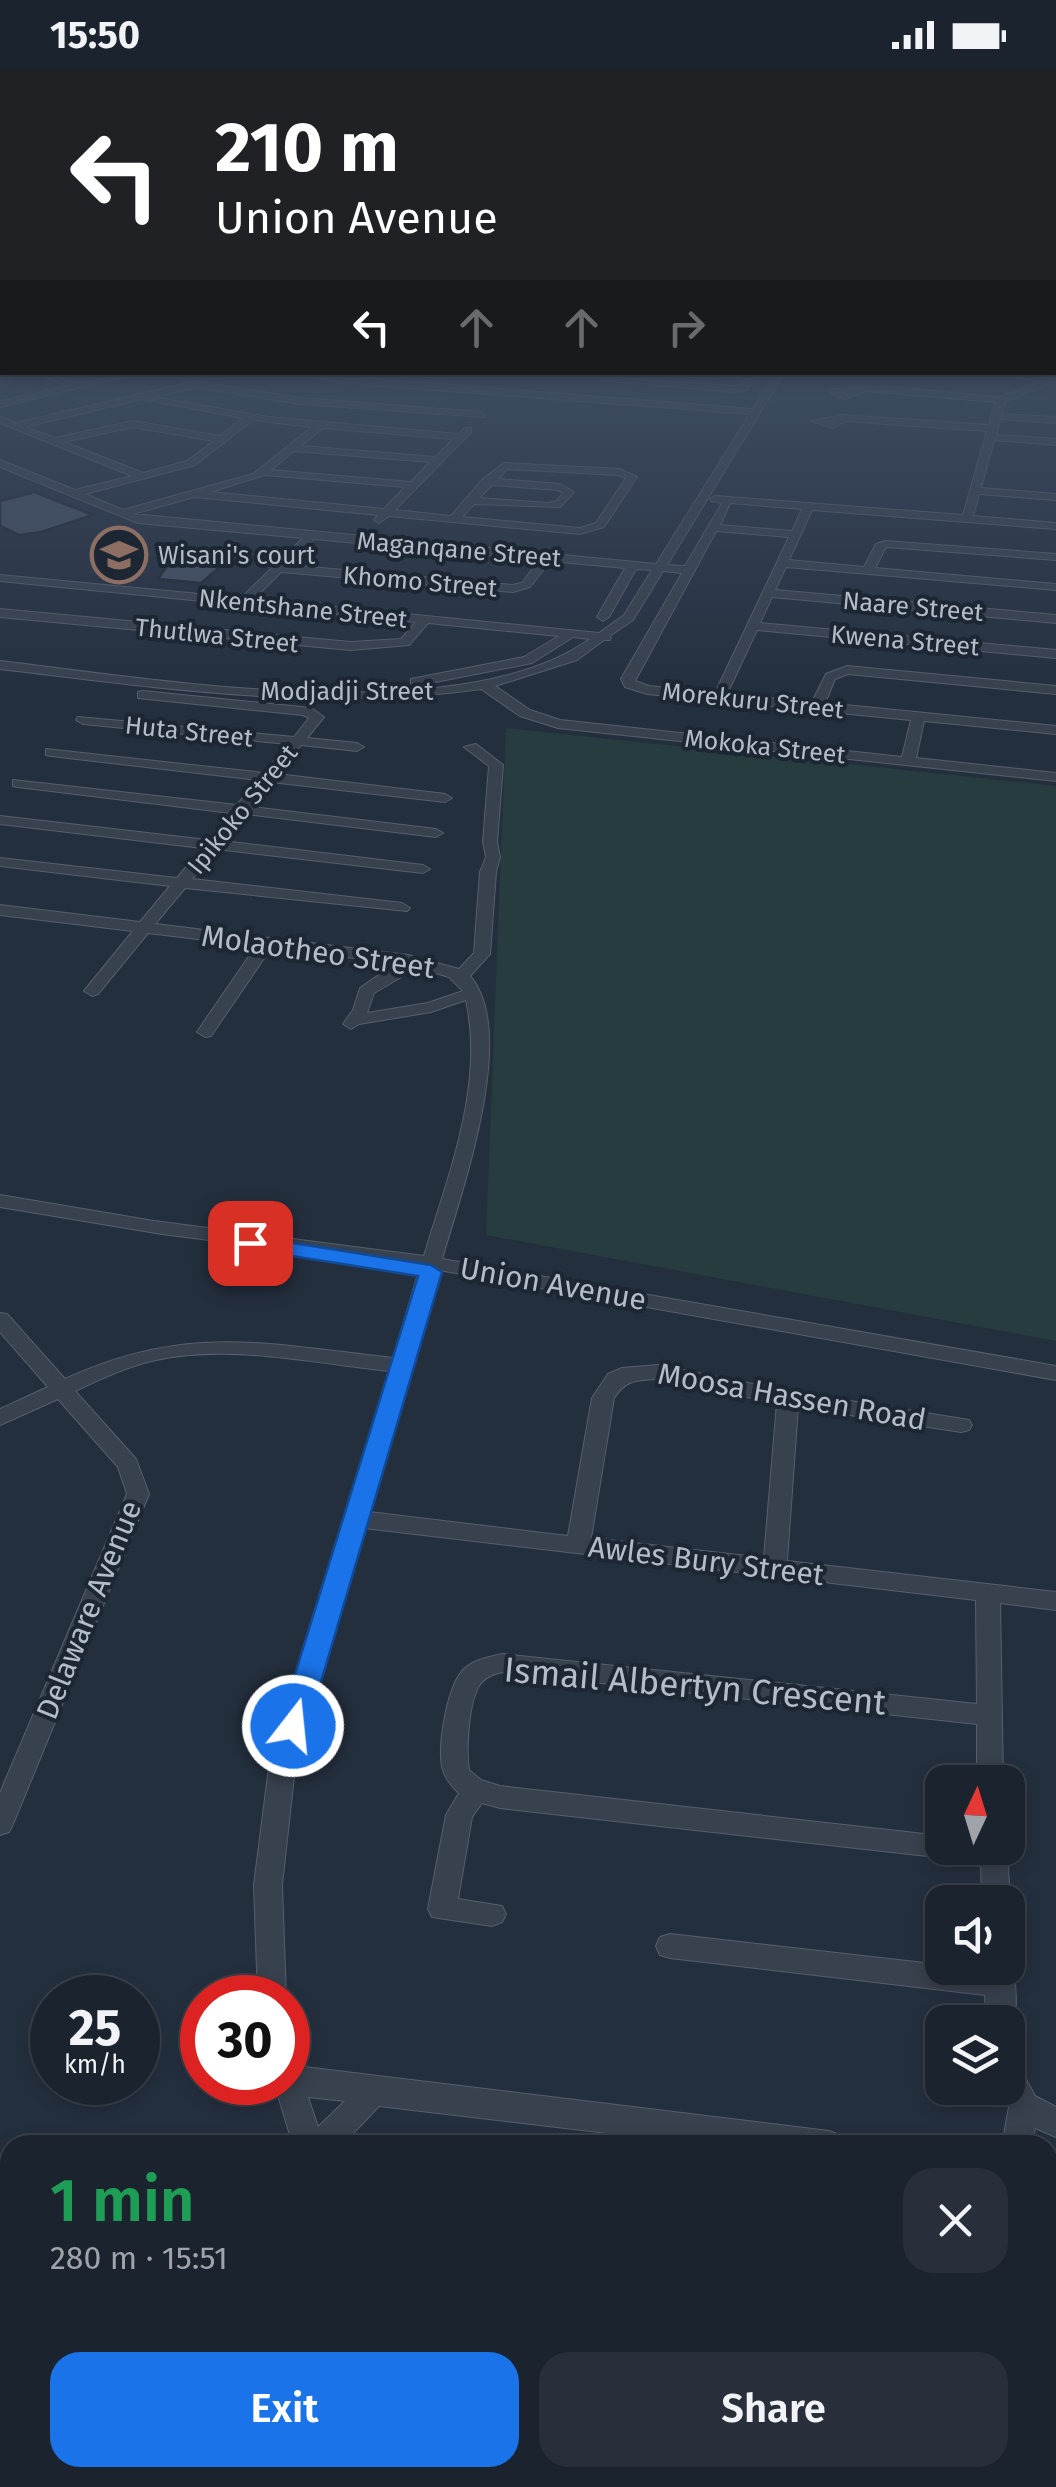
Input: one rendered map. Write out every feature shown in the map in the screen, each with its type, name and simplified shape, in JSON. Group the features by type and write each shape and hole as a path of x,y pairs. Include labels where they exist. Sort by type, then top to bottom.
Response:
{"street":[{"name":"Maganqane Street","path":"7,466 122,513 163,523 689,570"},
{"path":"117,466 142,476"},
{"path":"74,494 180,466"},
{"path":"122,513 195,494 265,472 272,466"},
{"path":"359,540 431,466"},
{"path":"452,520 498,468 506,466"},
{"path":"195,494 452,520 593,529 632,481 629,475 531,466"},
{"name":"Modjadji Street","path":"0,665 311,696 426,694 484,685 555,667 606,637 629,617 724,466"},
{"path":"968,519 982,466"},
{"path":"265,472 413,485"},
{"path":"0,481 27,474"},
{"path":"471,501 548,506 560,504 569,492 560,487 487,481"},
{"path":"976,491 1056,497"},
{"path":"704,498 1056,526"},
{"name":"Morekuru Street","path":"726,505 627,681 647,690 1056,730"},
{"path":"720,696 809,506"},
{"path":"713,528 795,534"},
{"name":"Khomo Street","path":"244,602 311,536"},
{"path":"868,571 880,546 885,544 1056,557"},
{"name":"Khomo Street","path":"279,568 514,590 526,585 547,557"},
{"path":"783,563 1056,587"},
{"path":"603,617 632,565"},
{"name":"Nkentshane Street","path":"0,578 606,637"},
{"name":"Naare Street","path":"770,593 1056,619"},
{"name":"Thutlwa Street","path":"0,614 351,646 405,642 424,620"},
{"name":"Kwena Street","path":"754,626 1056,654"},
{"path":"186,671 297,682 421,682 528,660 572,634"},
{"path":"0,651 129,665"},
{"path":"818,706 830,677 847,670 1056,690"},
{"name":"Mokoka Street","path":"484,685 525,712 558,724 1056,777"},
{"name":"Ipikoko Street","path":"92,991 314,722 315,714 143,694"},
{"path":"908,761 918,716"},
{"name":"Huta Street","path":"83,720 357,747"},
{"path":"460,977 482,954 488,872 493,857 490,842 496,765 471,747"},
{"path":"51,752 446,798"},
{"path":"18,783 436,833"},
{"path":"0,820 424,869"},
{"path":"0,862 402,908"},
{"name":"Molaotheo Street","path":"0,910 408,960 460,977 472,993 477,1095 454,1194 293,1726 275,1803 267,1921 271,1975"},
{"path":"0,931 19,912"},
{"path":"205,1032 266,944"},
{"path":"408,960 397,972 366,990 351,1025 431,1007 472,993"},
{"name":"Union Avenue","path":"0,1201 432,1267 612,1302 776,1325 1056,1373"},
{"name":"Delaware Avenue","path":"0,1319 128,1464 138,1494 0,1824"},
{"path":"0,1418 139,1358 181,1350 229,1350 403,1366"},
{"name":"Moosa Hassen Road","path":"578,1544 603,1398 616,1378 629,1373 658,1372 788,1398 961,1425"},
{"path":"775,1570 788,1398"},
{"name":"Awles Bury Street","path":"356,1519 1056,1601"},
{"path":"988,1594 989,1765"},
{"name":"Ismail Albertyn Crescent","path":"475,1790 456,1774 452,1761 468,1682 486,1667 502,1663 986,1715"},
{"path":"492,1914 442,1909 458,1816 475,1790 500,1797 925,1844"},
{"path":"670,1946 925,1969"},
{"path":"310,2083 743,2135"},
{"path":"331,2135 372,2092"},
{"path":"296,2105 305,2135"},
{"path":"1019,2135 1024,2106 1056,2123"}],"green space":[{"path":"506,728 1056,786 1056,1341 486,1235"}],"building":[{"path":"35,492 93,515 19,535 0,526 0,501"},
{"path":"226,545 247,545 228,567 221,566 201,583 158,579 178,549 217,552"}],"place":[{"name":"Wisani's court","path":"119,555"}],"route":[{"path":"250,1243 431,1272 293,1726"}]}
